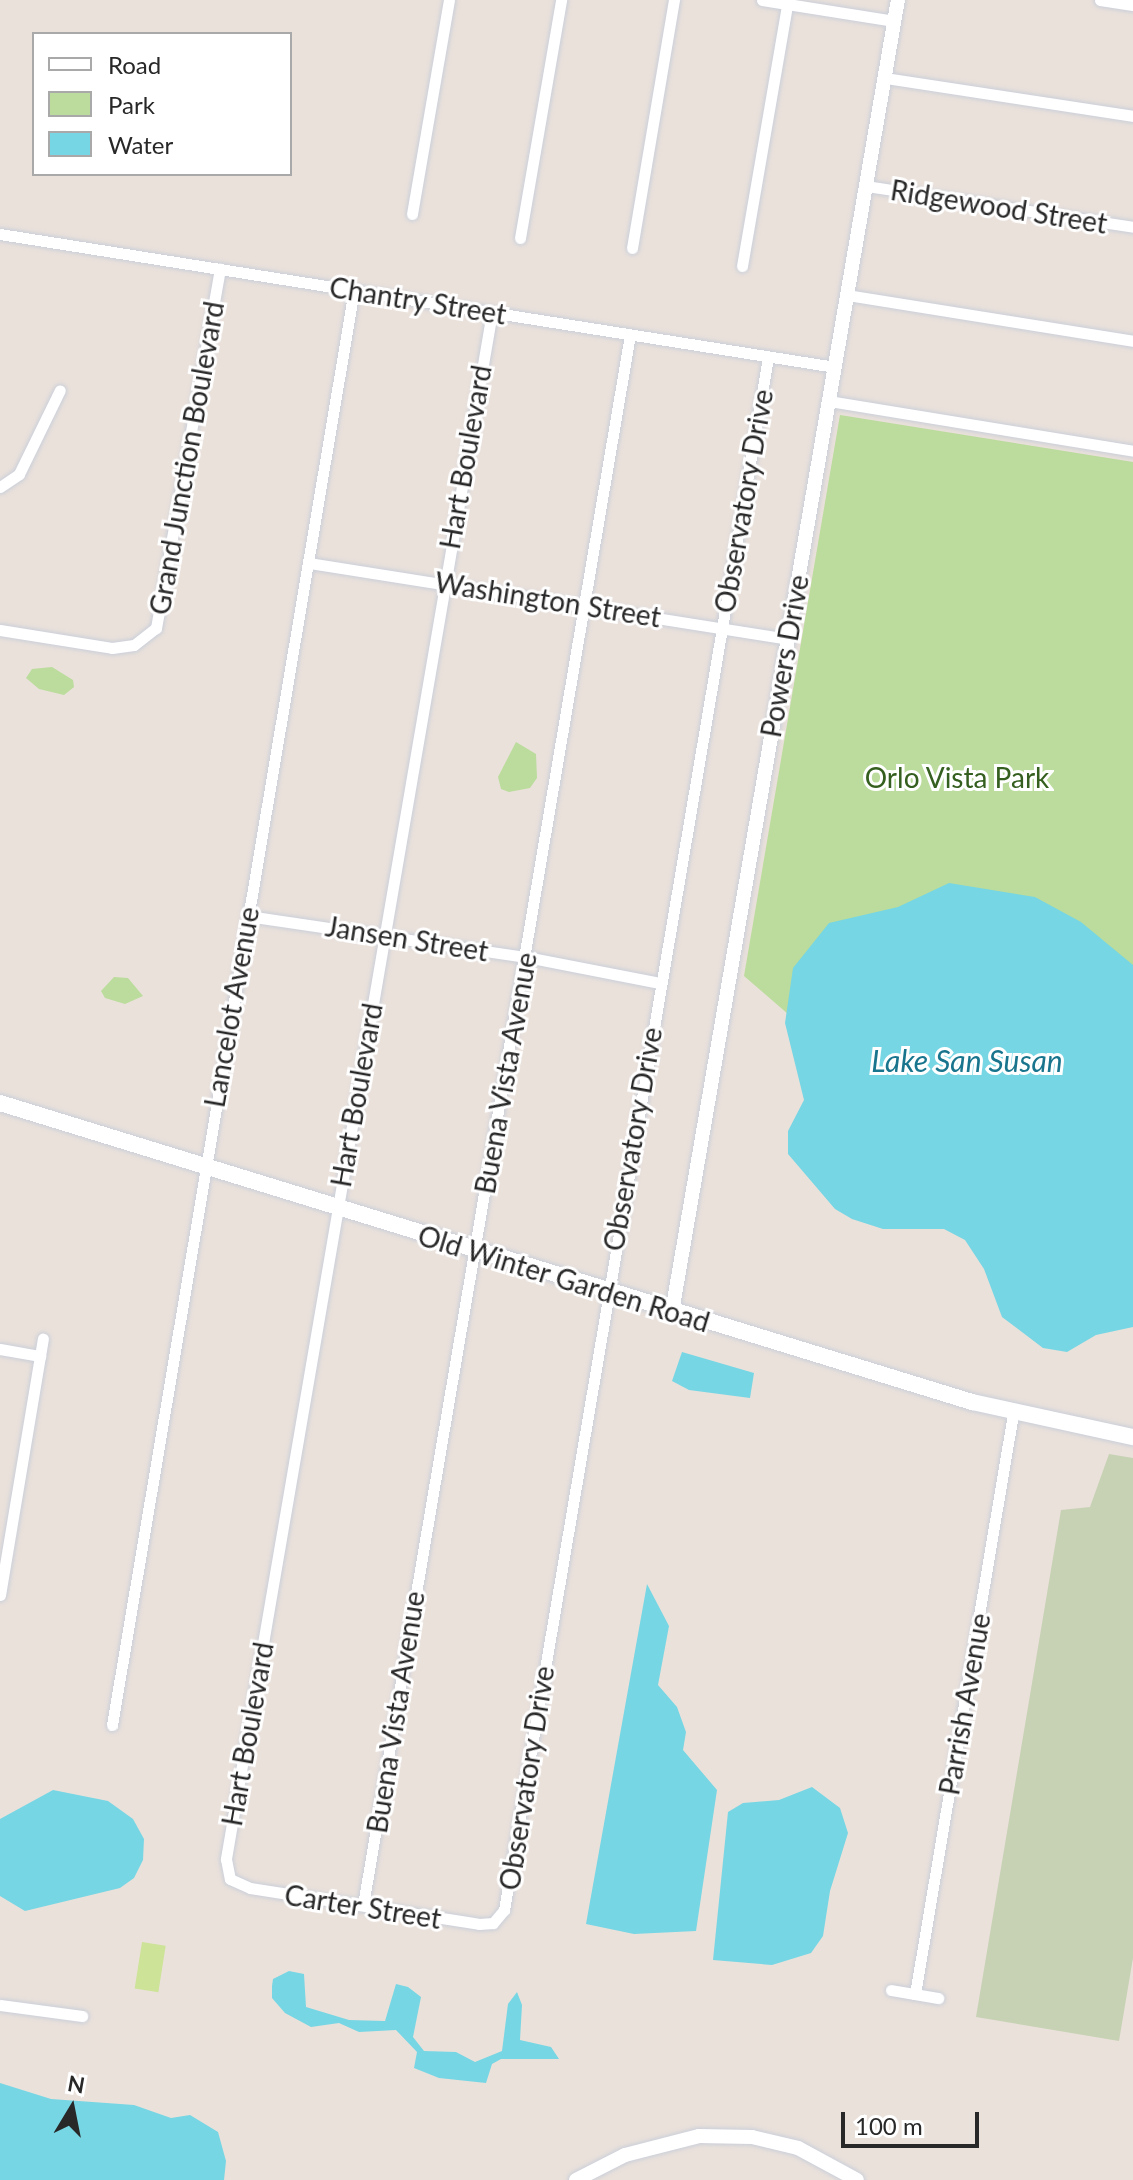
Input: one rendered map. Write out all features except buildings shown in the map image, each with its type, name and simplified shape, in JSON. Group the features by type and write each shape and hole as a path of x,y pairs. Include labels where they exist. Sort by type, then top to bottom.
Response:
{"main road":[{"name":"Old Winter Garden Road","path":"0,1103 606,1292 1013,1414 1133,1437"}],"street":[{"path":"412,214 449,0"},
{"path":"520,238 561,0"},
{"path":"632,248 674,0"},
{"path":"762,0 894,21"},
{"name":"Powers Drive","path":"672,1312 898,0"},
{"path":"1100,0 1133,5"},
{"path":"742,266 788,2"},
{"path":"885,78 1133,116"},
{"name":"Ridgewood Street","path":"866,186 1133,227"},
{"name":"Chantry Street","path":"0,234 835,367"},
{"name":"Grand Junction Boulevard","path":"0,630 112,648 134,645 156,628 220,269"},
{"name":"Lancelot Avenue","path":"112,1725 203,1166 354,289"},
{"path":"847,295 1133,341"},
{"name":"Hart Boulevard","path":"230,1879 226,1859 443,582 492,312"},
{"name":"Buena Vista Avenue","path":"363,1905 471,1249 526,957 630,335"},
{"name":"Observatory Drive","path":"498,1920 505,1903 606,1292 768,357"},
{"path":"0,487 19,474 60,390"},
{"path":"829,401 1133,451"},
{"name":"Washington Street","path":"309,563 587,604 787,639"},
{"name":"Jansen Street","path":"248,916 526,957 660,983"},
{"path":"0,1595 43,1339"},
{"path":"0,1349 40,1356"},
{"name":"Parrish Avenue","path":"915,1994 1013,1414"},
{"name":"Carter Street","path":"230,1879 250,1888 479,1924 498,1920"},
{"path":"891,1990 938,1998"},
{"path":"0,2005 82,2016"},
{"path":"576,2180 625,2155 699,2136 752,2137 798,2148 857,2180"}],"green space":[{"name":"Orlo Vista Park","path":"840,415 1133,462 1133,976 817,1039 744,976"},
{"path":"52,667 73,680 74,687 64,695 39,689 26,678 32,669"},
{"path":"516,742 536,754 537,778 530,788 509,792 501,789 498,777"},
{"path":"114,977 128,978 143,996 125,1004 105,998 101,991"},
{"path":"1109,1454 1133,1458 1133,1958 1119,2041 976,2017 1061,1510 1090,1507"},
{"path":"142,1942 166,1946 158,1992 135,1988"}],"water":[{"name":"Lake San Susan","path":"949,883 1035,897 1081,922 1133,965 1133,1327 1096,1335 1067,1352 1043,1348 1002,1317 984,1269 965,1240 944,1229 883,1229 852,1219 835,1209 788,1154 788,1131 804,1100 785,1023 793,968 829,923 898,907"},
{"path":"682,1352 754,1373 750,1398 689,1390 672,1381"},
{"path":"647,1584 669,1626 658,1685 677,1707 686,1732 683,1750 717,1790 696,1931 634,1934 586,1924"},
{"path":"812,1787 840,1808 848,1833 830,1891 823,1936 811,1953 772,1965 713,1960 728,1812 743,1803 779,1800"},
{"path":"53,1790 108,1801 133,1819 144,1839 143,1860 134,1878 120,1888 25,1911 0,1896 0,1819"},
{"path":"289,1971 304,1974 306,2007 349,2020 385,2021 396,1984 408,1987 421,1997 413,2037 424,2051 456,2052 475,2062 502,2051 508,2004 517,1992 522,2005 520,2040 551,2047 559,2059 501,2059 492,2064 486,2083 439,2078 414,2068 417,2052 396,2030 359,2032 339,2023 311,2027 285,2013 272,1998 272,1986 273,1979"},
{"path":"0,2083 51,2099 134,2105 171,2118 190,2115 218,2132 226,2161 224,2180 0,2180"}]}
